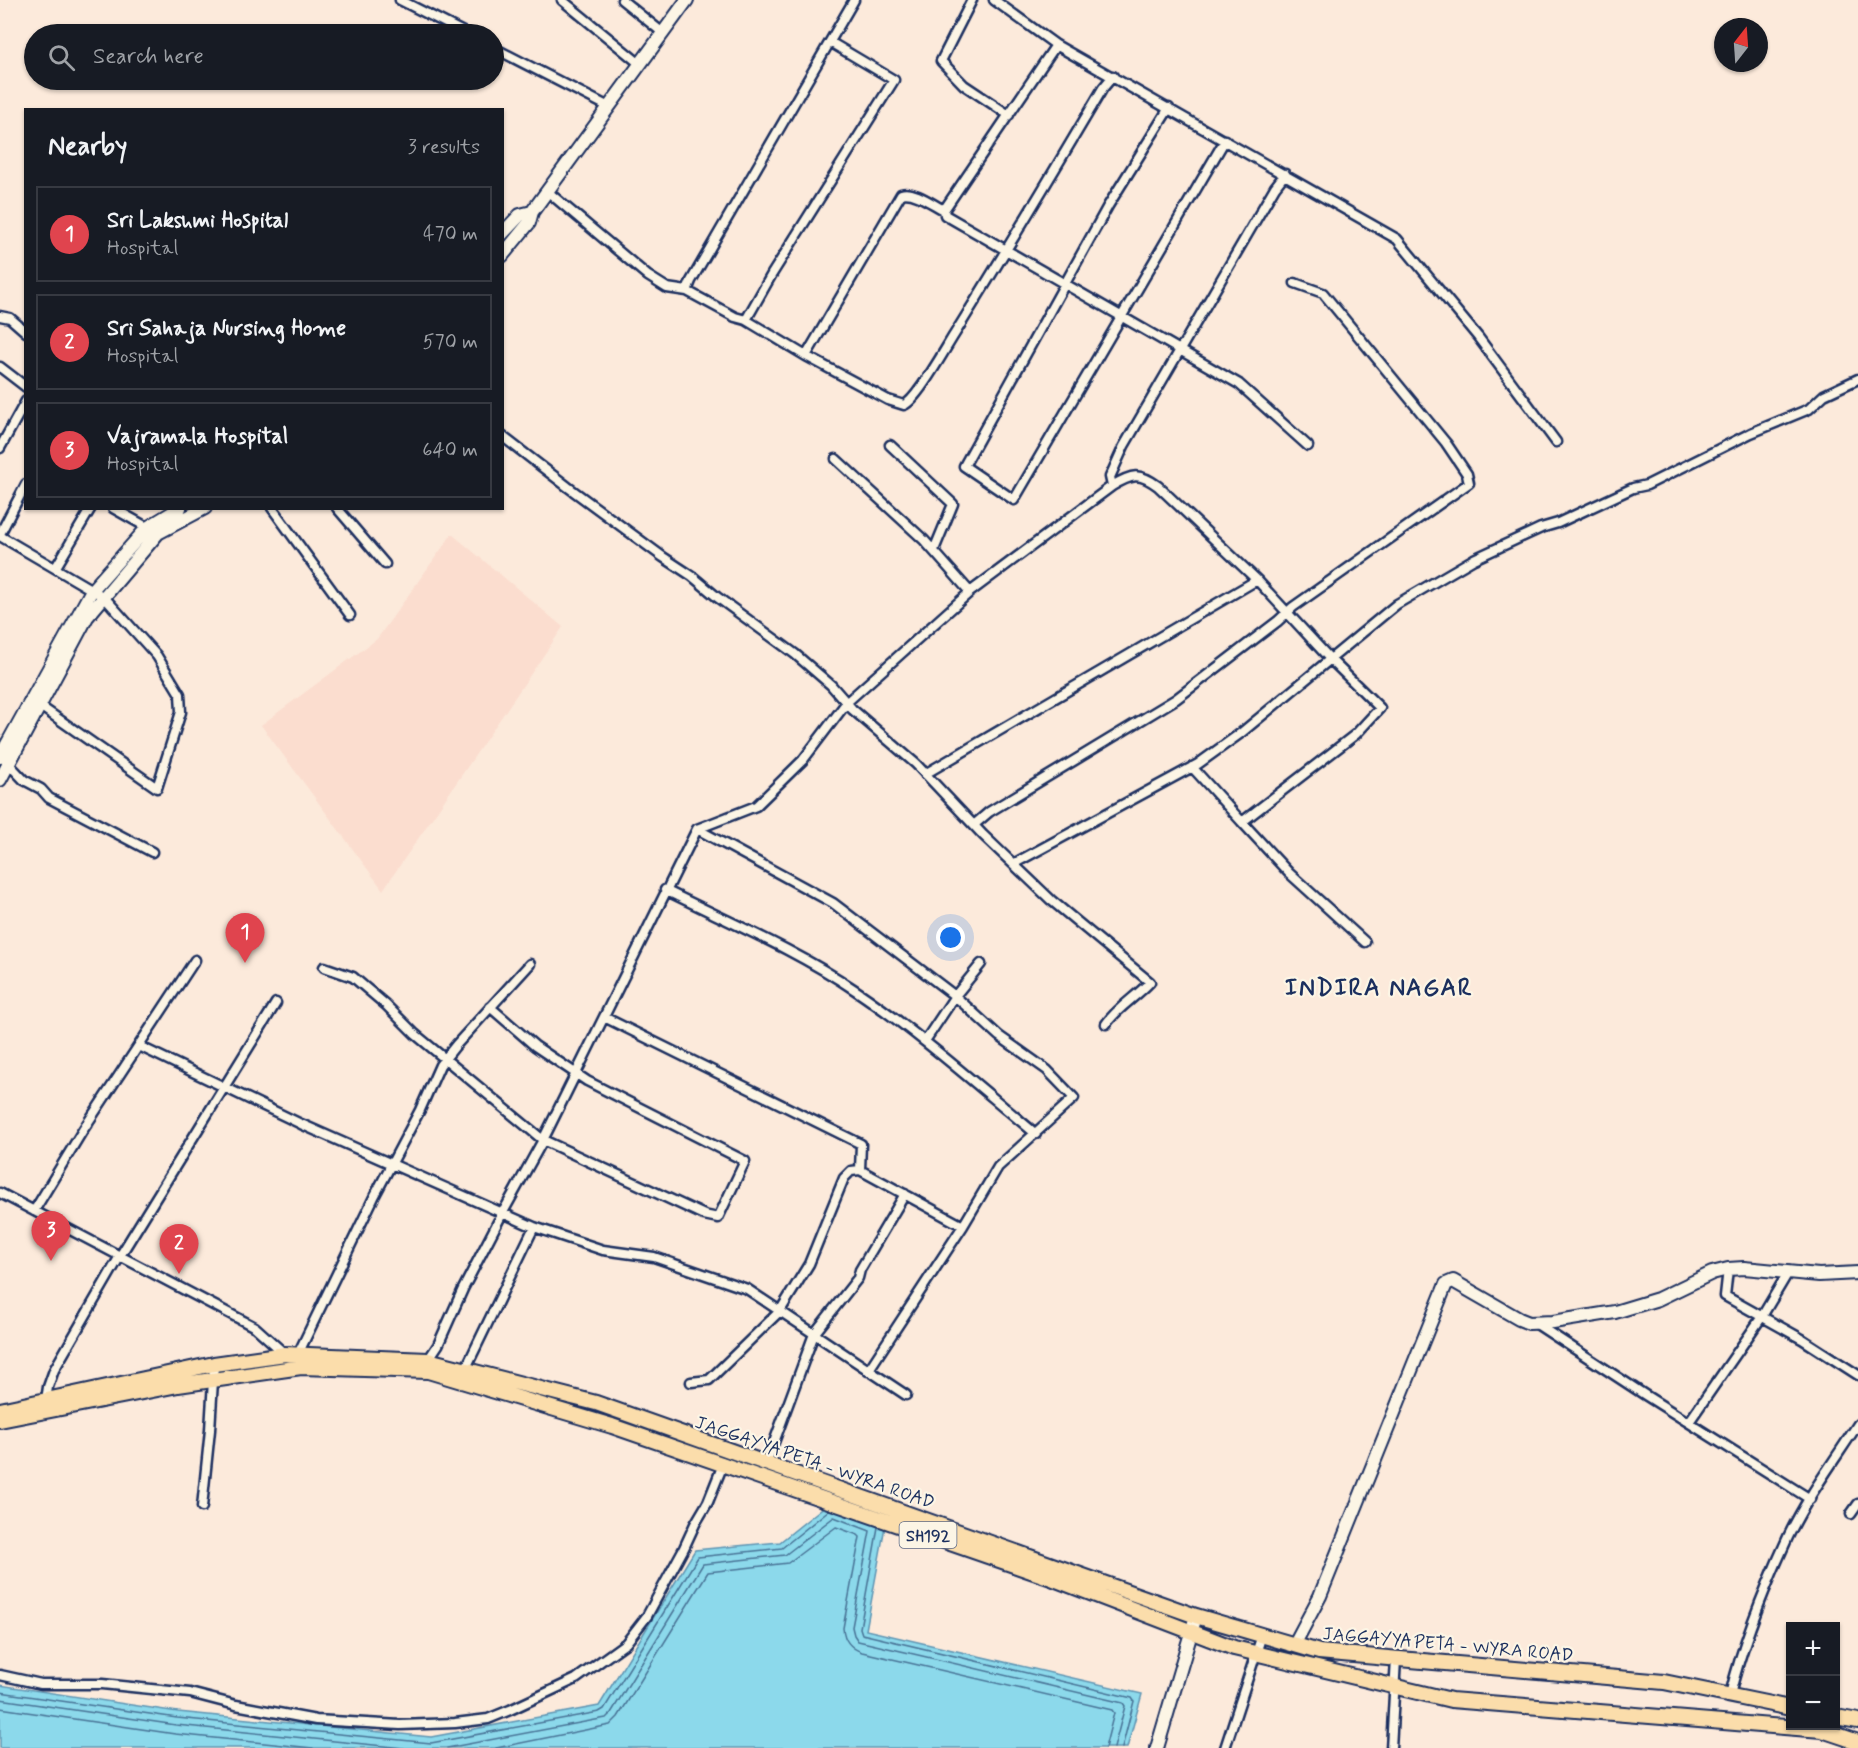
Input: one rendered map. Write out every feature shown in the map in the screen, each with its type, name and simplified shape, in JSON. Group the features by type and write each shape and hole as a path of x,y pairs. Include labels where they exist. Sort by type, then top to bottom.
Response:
{"main road":[{"path":"504,254 530,223 532,212 687,0"},
{"path":"504,232 520,215 532,212"},
{"path":"0,780 3,759 92,590 153,530 178,510"},
{"path":"3,759 40,706 87,617 153,530 200,510"},
{"path":"1294,1645 1320,1596 1446,1284 1453,1281 1519,1319 1534,1323 1615,1312 1658,1299 1712,1273 1728,1269 1744,1268 1819,1275 1856,1271"},
{"name":"JAGGAYYAPETA - WYRA ROAD","path":"0,1410 214,1364 291,1354 428,1360 596,1403 1196,1616 1319,1652 1664,1682 1786,1707"},
{"name":"SH192","path":"0,1420 213,1380 301,1367 428,1371 612,1426 724,1464 1054,1579 1234,1648 1256,1654 1451,1700 1822,1730 1858,1742"},
{"path":"1157,1748 1196,1616"},
{"path":"1840,1718 1858,1721"}],"street":[{"path":"400,0 447,24"},
{"path":"562,0 640,64"},
{"path":"622,0 663,33"},
{"path":"687,291 751,174 854,0"},
{"path":"972,0 941,61 964,85 1009,115"},
{"path":"994,0 1056,45 1397,239 1478,337 1556,442"},
{"path":"746,320 772,274 894,80 830,42"},
{"path":"944,210 1056,45"},
{"path":"504,53 609,107"},
{"path":"547,191 648,276 667,288 687,291 735,317 746,320 806,356 888,400 904,405 910,403 1007,252 1103,88 1113,76"},
{"path":"1169,108 1108,206 964,466 1014,500 1225,140"},
{"path":"1112,486 1110,477 1124,446 1275,187 1285,174"},
{"path":"806,356 901,194 911,193 944,210 945,215 1007,252 1180,348 1239,384 1308,446"},
{"path":"975,824 989,812 1176,699 1286,613 1469,483 1467,474 1446,443 1323,293 1295,283"},
{"path":"0,316 10,318 24,330"},
{"path":"0,367 24,385"},
{"path":"1015,863 1192,767 1241,733 1397,604 1474,559 1633,488 1647,485 1751,433 1809,409 1824,395 1858,379"},
{"path":"0,448 24,405"},
{"path":"504,438 795,654 925,774 983,835 1015,863 1051,900 1150,982 1134,999 1116,1010 1106,1024"},
{"path":"890,445 953,504 934,550"},
{"path":"836,459 934,550 970,592"},
{"path":"428,1360 438,1345 502,1214 543,1140 697,829 756,806 803,760 847,702 970,592 1112,486 1134,475 1146,478 1158,486 1257,580 1330,660 1380,708 1356,735 1242,822"},
{"path":"24,488 0,535 104,597 157,656 180,694 181,712 157,788 40,706"},
{"path":"56,567 90,510"},
{"path":"117,510 153,530"},
{"path":"274,510 350,615"},
{"path":"339,510 386,564"},
{"path":"925,774 1257,580"},
{"path":"3,759 24,780 41,789 49,798 152,852"},
{"path":"1192,767 1289,873 1365,942"},
{"path":"697,829 833,903 955,996 999,1036 1047,1070 1074,1098 998,1167 963,1226 868,1371"},
{"path":"665,890 813,964 854,989 925,1041 1036,1134"},
{"path":"34,1211 83,1130 195,960"},
{"path":"0,1193 255,1327 291,1354 420,1110 440,1065 530,964"},
{"path":"925,1041 955,996 981,964"},
{"path":"324,967 353,977 415,1034 543,1140 704,1215 718,1218 745,1161 576,1074 535,1046 490,1007"},
{"path":"46,1400 54,1370 120,1256 276,1003"},
{"path":"604,1017 861,1144 860,1170"},
{"path":"139,1046 391,1165 534,1227 603,1250 654,1257 747,1289 906,1395"},
{"path":"691,1382 709,1380 780,1311 809,1264 844,1178 851,1171 860,1170 963,1226"},
{"path":"766,1464 814,1334 858,1278 860,1270 905,1194"},
{"path":"465,1370 534,1227"},
{"path":"1728,1269 1725,1296 1802,1339 1858,1375"},
{"path":"1689,1422 1761,1318 1789,1271"},
{"path":"1534,1323 1810,1499"},
{"path":"202,1507 214,1364"},
{"path":"1730,1695 1737,1667 1752,1626 1789,1536 1858,1424"},
{"path":"0,1675 41,1684 102,1684 190,1693 236,1705 316,1720 400,1725 488,1719 576,1679 626,1643 646,1616 684,1548 708,1502 729,1450"},
{"path":"1851,1514 1858,1504"},
{"path":"1225,1748 1262,1635"},
{"path":"1391,1748 1396,1659"}],"shaded area":[{"path":"452,534 563,627 383,890 261,725 377,639"}],"water":[{"path":"831,1501 886,1521 866,1630 1142,1694 1127,1748 0,1748 0,1685 178,1712 431,1737 599,1706 695,1550 780,1542"}],"place":[{"name":"Sri Lakshmi Hospital","path":"245,963"},
{"name":"Vajramala Hospital","path":"51,1261"},
{"name":"Sri Sahaja Nursing Home","path":"179,1274"}],"district":[{"name":"INDIRA NAGAR","path":"1379,987"}]}
